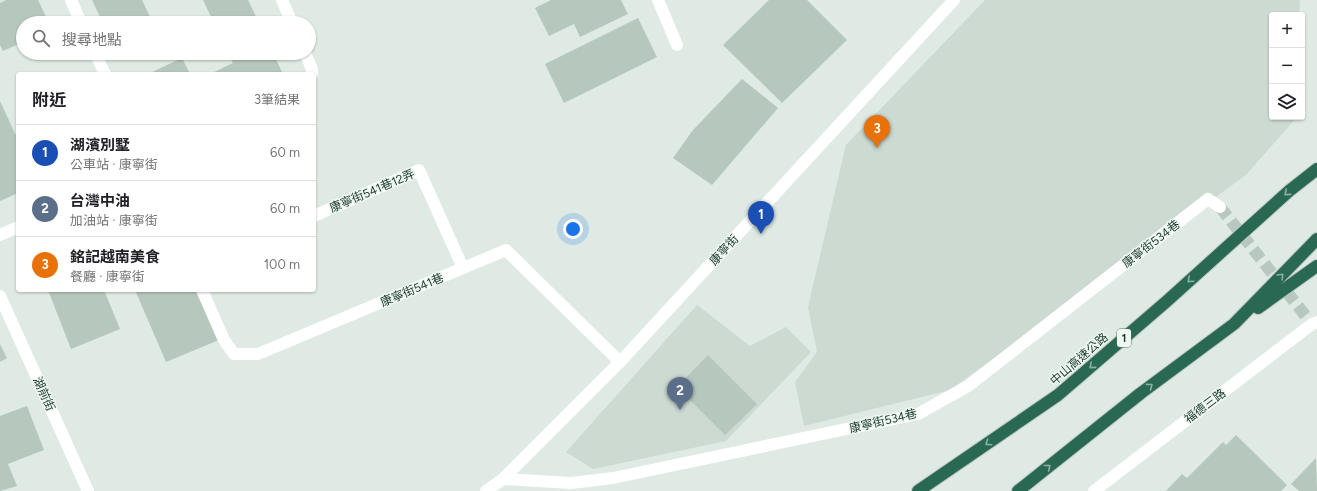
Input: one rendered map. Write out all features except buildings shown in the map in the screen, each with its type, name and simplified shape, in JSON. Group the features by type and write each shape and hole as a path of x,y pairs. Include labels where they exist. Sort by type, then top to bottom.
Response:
{"highway":[{"name":"中山高速公路","path":"918,491 1058,395 1317,168"},
{"path":"1234,324 1317,239"},
{"path":"1018,491 1141,393 1234,324 1317,266"}],"street":[{"path":"71,0 78,16"},
{"path":"282,0 289,16"},
{"path":"658,0 677,45"},
{"name":"康寧街","path":"486,491 503,479 620,362 954,0"},
{"path":"98,60 103,72"},
{"path":"308,60 312,72"},
{"name":"康寧街541巷12弄","path":"316,215 418,170 463,268"},
{"name":"康寧街534巷","path":"503,479 571,483 613,478 918,414 968,386 1208,199 1220,207"},
{"path":"0,235 16,228"},
{"name":"康寧街541巷","path":"203,292 224,340 234,354 258,354 506,250 620,362"},
{"name":"湖前街","path":"0,296 88,491"},
{"name":"福德三路","path":"1094,491 1312,324 1317,322"}],"shaded area":[{"path":"985,0 1300,0 1299,12 1269,12 1269,120 1294,120 1246,175 950,390 804,426 795,382 817,352 808,307 846,145"},
{"path":"697,305 750,346 786,327 811,352 726,441 593,469 566,452"}],"tunnel":[{"path":"1220,207 1312,324"}],"place":[{"name":"銘記越南美食","path":"877,148"},
{"name":"湖濱別墅","path":"761,234"},
{"name":"台灣中油","path":"680,410"}]}
